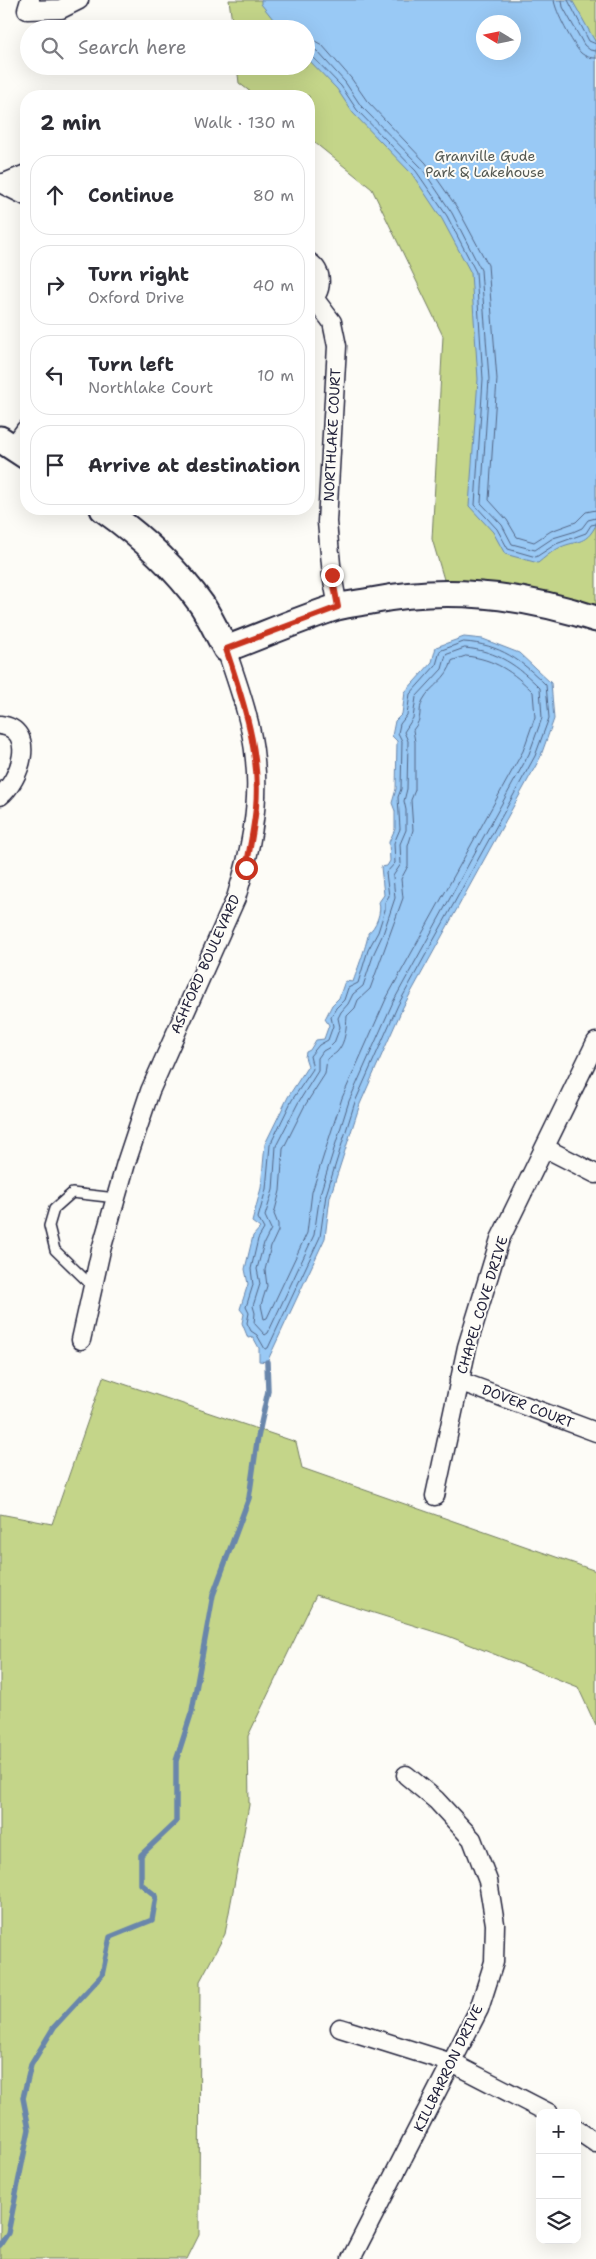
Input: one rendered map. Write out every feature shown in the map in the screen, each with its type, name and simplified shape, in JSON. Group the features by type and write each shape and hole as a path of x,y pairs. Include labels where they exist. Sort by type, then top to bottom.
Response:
{"street":[{"path":"30,0 27,10 61,9 79,0"},
{"path":"1,183 20,176"},
{"path":"1,183 20,193"},
{"name":"NORTHLAKE COURT","path":"315,269 318,272 320,281 319,290 315,295"},
{"name":"NORTHLAKE COURT","path":"315,304 332,322 336,346 327,522 332,575 338,607"},
{"name":"ASHFORD BOULEVARD","path":"81,1340 92,1286 116,1198 150,1091 236,898 248,859 256,806 255,758 244,700 226,649 203,606 164,559 132,530 111,515"},
{"path":"226,649 338,607 390,597 448,592 485,595 545,605 596,619"},
{"path":"0,725 10,726 20,735 22,744 18,771 13,783 0,796"},
{"name":"CHAPEL COVE DRIVE","path":"435,1496 474,1319 500,1239 596,1042"},
{"path":"546,1148 596,1174"},
{"name":"DOVER COURT","path":"459,1381 596,1432"},
{"name":"KILLBARRON DRIVE","path":"351,2259 479,2009 494,1962 495,1924 488,1882 472,1840 436,1800 406,1775"},
{"path":"340,2028 452,2062 541,2109"},
{"path":"581,2133 596,2143"}],"lane":[{"path":"92,1286 55,1250 49,1226 54,1209 72,1193 116,1198"}],"green space":[{"name":"Granville Gude Park & Lakehouse","path":"229,0 596,0 596,619 448,593 432,539 443,336 372,189 315,143 315,90 248,90 239,83 238,75 315,75 315,20 232,20"},
{"path":"103,1377 296,1442 302,1468 596,1571 596,1726 578,1687 448,1636 316,1595 248,1736 249,1805 225,1934 200,1981 199,2235 187,2259 0,2259 0,1514 52,1524"}],"water":[{"name":"Granville Gude Park & Lakehouse","path":"261,0 572,0 596,43 596,525 584,540 557,549 538,563 505,554 493,532 469,506 478,379 471,273 442,219 412,174 353,113 337,89 315,66 315,20 274,20 261,4"},
{"path":"464,637 483,639 519,653 551,683 554,719 540,758 403,1007 360,1104 330,1197 325,1238 267,1362 259,1361 259,1348 253,1337 248,1338 242,1323 244,1314 240,1309 248,1284 245,1269 253,1236 260,1228 252,1222 261,1188 265,1144 288,1097 308,1066 305,1057 306,1052 310,1050 316,1040 324,1039 329,1025 325,1019 332,1005 339,998 345,981 353,982 368,933 378,919 379,902 384,895 381,867 387,866 390,861 389,842 395,829 395,811 392,803 396,789 397,741 392,736 395,721 402,714 405,692 432,662 436,647"}],"waterway":[{"path":"0,2245 8,2233 29,2129 23,2098 31,2065 54,2027 102,1975 110,1937 152,1920 156,1896 141,1884 141,1855 176,1822 176,1761 192,1711 213,1595 249,1498 257,1442 268,1391 267,1362"}],"route":[{"path":"246,868 256,806 255,758 244,700 226,649 338,607 332,575"}]}
